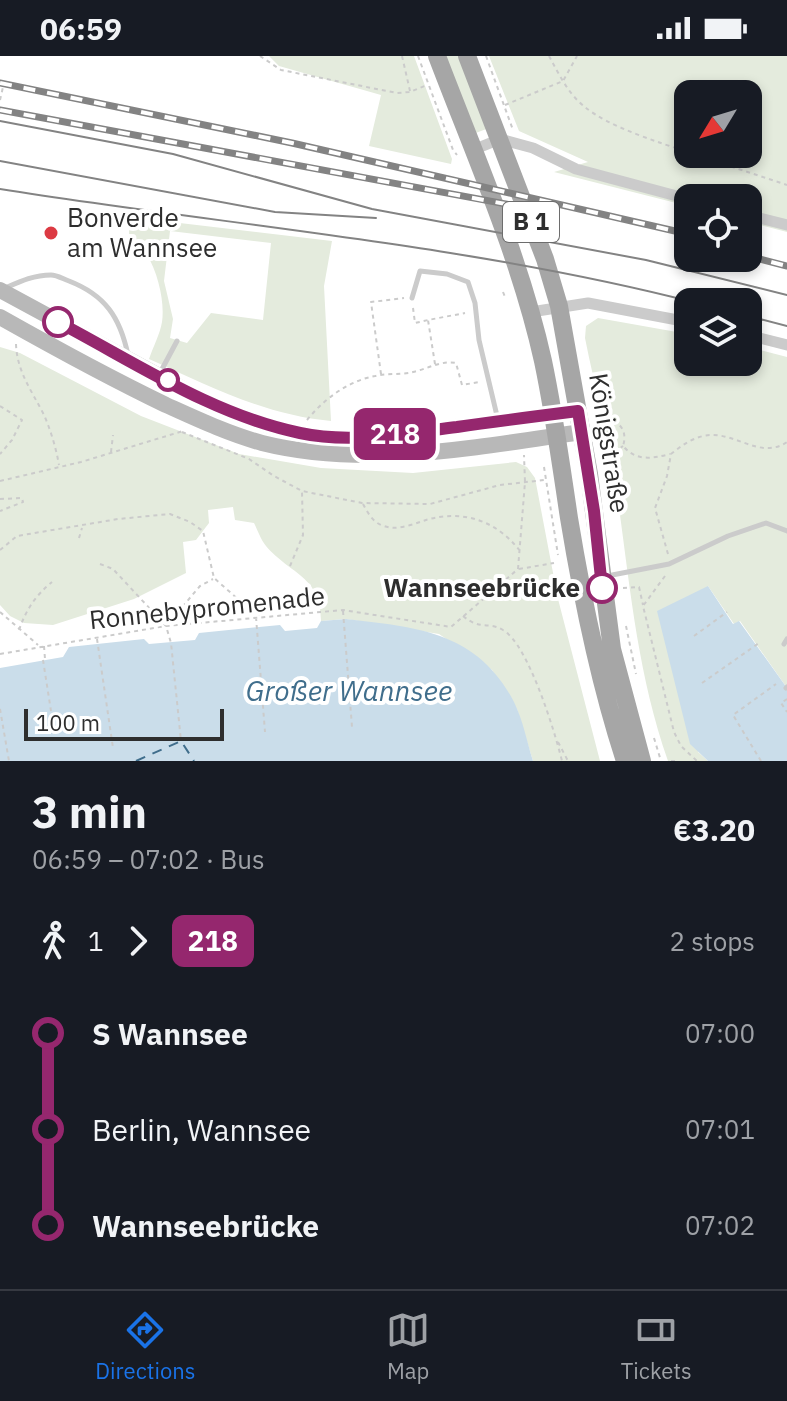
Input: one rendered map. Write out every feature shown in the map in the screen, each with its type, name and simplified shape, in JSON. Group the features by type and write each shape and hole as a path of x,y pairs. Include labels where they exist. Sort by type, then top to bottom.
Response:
{"main road":[{"name":"B 1","path":"437,56 473,150"},
{"name":"B 1","path":"467,56 500,139"},
{"name":"Königstraße","path":"500,139 545,259 559,306 582,432 612,649 642,761"},
{"name":"Königstraße","path":"473,150 531,312 553,414 581,580 613,723 625,761"},
{"path":"0,290 237,415 302,434 352,437 410,433 578,411"},
{"path":"0,317 147,396 262,443 337,454 432,451 582,432"},
{"path":"147,396 159,376"},
{"path":"498,421 501,443"}],"street":[{"path":"473,150 500,139 533,148 576,169 674,195"},
{"path":"762,219 787,225"},
{"path":"531,312 588,303 674,319"},
{"path":"762,339 787,345"}],"lane":[{"path":"412,298 420,271 447,274 468,282 498,421"},
{"path":"0,290 27,278 54,275 80,285 98,295 115,316 129,360"},
{"path":"159,376 177,341"},
{"path":"581,580 669,564 728,536 766,523 787,531"}],"path":[{"path":"260,56 281,70 397,93 428,85"},
{"path":"402,56 410,92"},
{"path":"418,56 453,150"},
{"path":"486,56 512,124"},
{"path":"549,56 563,81 586,109 674,147"},
{"path":"505,105 563,81 577,56"},
{"path":"0,100 3,87"},
{"path":"735,168 787,185"},
{"path":"503,292 505,297"},
{"path":"381,375 371,302 412,298 415,323 476,311"},
{"path":"428,320 435,365"},
{"path":"16,327 18,365 46,419 59,466"},
{"path":"318,406 341,389 373,376 410,373 449,362 456,363 462,385 488,380"},
{"path":"0,406 22,420 12,440 0,454"},
{"path":"182,432 191,416"},
{"path":"598,417 611,418 622,428 626,438 623,446 606,453"},
{"path":"0,481 182,432 249,459 302,491 362,503 430,504 500,485 545,479 544,466"},
{"path":"111,453 113,435"},
{"path":"518,569 525,482 524,440"},
{"path":"623,446 636,457 671,454"},
{"path":"290,566 303,535 302,491"},
{"path":"0,499 22,498 23,502 0,511"},
{"path":"362,503 372,519 383,526 399,528 448,516 472,516 509,537 520,551"},
{"path":"0,548 17,536 118,519 170,514 203,531 214,578 248,608 263,616"},
{"path":"79,538 82,526"},
{"path":"554,563 518,569 462,616 474,626 502,629 515,640 527,661 568,761"},
{"path":"100,564 113,569 166,626 171,643 181,741"},
{"path":"166,626 200,586 214,578"},
{"path":"19,630 26,611 52,582"},
{"path":"623,588 639,587 643,606"},
{"path":"343,610 352,727"},
{"name":"Ronnebypromenade","path":"0,654 166,626 263,616 343,610 451,627 462,616"},
{"path":"0,612 6,620 42,646 51,711"},
{"path":"694,636 727,612"},
{"path":"256,617 265,732"},
{"path":"0,621 6,620"},
{"path":"97,637 113,748"},
{"path":"629,639 636,674"},
{"path":"702,683 759,643"},
{"path":"761,761 733,715 782,680"},
{"path":"787,699 781,703 787,712"},
{"path":"0,709 9,761"},
{"path":"650,728 661,761"},
{"path":"556,737 562,761"},
{"path":"671,761 677,761"}],"shaded area":[{"path":"269,56 414,56 452,159 451,164 369,146 381,95 279,66"},
{"path":"443,56 461,56 489,128 473,134"},
{"path":"489,56 787,56 787,232 762,226 762,184 674,184 674,202 554,172 588,162 519,131"},
{"path":"129,217 332,241 324,286 331,421 260,406 149,359 162,322 162,299 151,261 129,234","holes":["170,231 271,243 263,320 211,313 187,343 170,338 173,319 164,281"]},
{"path":"598,318 674,332 674,376 762,376 762,351 787,357 787,688 740,621 734,624 708,586 698,752 708,761 668,761 657,728 636,628 614,474 585,338 586,326"},
{"path":"0,347 20,353 141,416 239,454 321,468 413,473 516,462 527,467 535,478 558,599 600,761 533,761 517,709 492,670 439,634 346,619 321,621 320,606 310,585 266,546 254,523 235,520 233,507 208,510 209,523 196,540 183,542 186,573 134,599 53,625 24,623 10,616 0,605"}],"water":[{"path":"708,586 733,624 739,621 787,688 787,761 708,761 690,744 657,611"},
{"name":"Großer Wannsee","path":"346,619 421,630 464,647 483,661 514,702 533,761 0,761 0,668 63,657 69,647 144,639 149,644 195,640 199,633 280,625 285,631 317,628 321,621"}],"ferry route":[{"path":"136,761 181,741 194,761"}],"tram line":[{"path":"0,121 173,154 372,209 646,260 787,295"},
{"path":"0,161 275,212 376,218"},
{"path":"0,189 522,265 674,298"},
{"path":"762,320 787,326"}],"railway":[{"path":"0,83 292,143 674,231"},
{"path":"0,110 511,205"},
{"path":"762,260 787,266"}],"bus line":[{"name":"218","path":"58,322 207,402 237,415 302,434 339,438 410,433 578,411 594,511 602,588"}],"place":[{"name":"Bonverde am Wannsee","path":"51,233"},
{"name":"Wannseebrücke","path":"602,588"}]}
